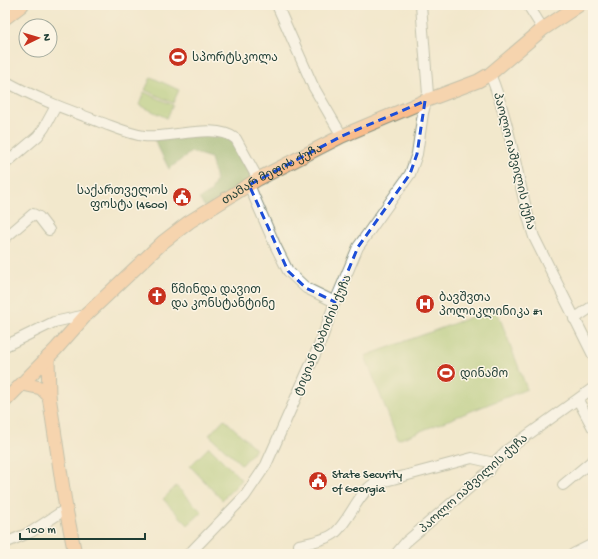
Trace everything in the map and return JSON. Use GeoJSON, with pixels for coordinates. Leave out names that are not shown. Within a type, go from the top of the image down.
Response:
{"type":"FeatureCollection","features":[{"type":"Feature","properties":{"kind":"main road"},"geometry":{"type":"LineString","coordinates":[[5,18],[22,5]]}},
{"type":"Feature","properties":{"kind":"main road","name":"თამარ მეფის ქუჩა"},"geometry":{"type":"LineString","coordinates":[[5,401],[23,384],[86,314],[163,242],[189,222],[254,182],[342,136],[490,74],[543,29],[579,5]]}},
{"type":"Feature","properties":{"kind":"main road"},"geometry":{"type":"LineString","coordinates":[[48,357],[49,396],[66,509],[75,554]]}},
{"type":"Feature","properties":{"kind":"main road"},"geometry":{"type":"LineString","coordinates":[[23,384],[41,388],[49,396]]}},
{"type":"Feature","properties":{"kind":"street"},"geometry":{"type":"LineString","coordinates":[[277,5],[313,86],[342,136]]}},
{"type":"Feature","properties":{"kind":"street","name":"ტიციან ტაბიძის ქუჩა"},"geometry":{"type":"LineString","coordinates":[[189,554],[245,496],[266,465],[321,341],[335,302],[358,248],[410,174],[417,154],[428,94],[421,5]]}},
{"type":"Feature","properties":{"kind":"street"},"geometry":{"type":"LineString","coordinates":[[528,5],[543,29]]}},
{"type":"Feature","properties":{"kind":"street","name":"პაოლო იაშვილის ქუჩა"},"geometry":{"type":"LineString","coordinates":[[490,74],[498,93],[508,126],[534,237],[593,356]]}},
{"type":"Feature","properties":{"kind":"street"},"geometry":{"type":"LineString","coordinates":[[5,80],[56,106],[140,135],[154,136],[201,132],[224,132],[230,134],[236,139],[254,182],[275,245],[288,271],[306,288],[335,302]]}},
{"type":"Feature","properties":{"kind":"street"},"geometry":{"type":"LineString","coordinates":[[5,164],[38,136],[56,106]]}},
{"type":"Feature","properties":{"kind":"street"},"geometry":{"type":"LineString","coordinates":[[5,238],[33,214],[39,217],[49,230]]}},
{"type":"Feature","properties":{"kind":"street"},"geometry":{"type":"LineString","coordinates":[[574,319],[593,306]]}},
{"type":"Feature","properties":{"kind":"street"},"geometry":{"type":"LineString","coordinates":[[5,346],[54,322],[86,314]]}},
{"type":"Feature","properties":{"kind":"street","name":"პაოლო იაშვილის ქუჩა"},"geometry":{"type":"LineString","coordinates":[[396,554],[406,542],[489,471],[494,463],[507,450],[524,436],[578,400],[593,388]]}},
{"type":"Feature","properties":{"kind":"street"},"geometry":{"type":"LineString","coordinates":[[578,400],[593,428]]}},
{"type":"Feature","properties":{"kind":"street"},"geometry":{"type":"LineString","coordinates":[[299,545],[335,534],[368,487],[374,484],[472,458],[494,463]]}},
{"type":"Feature","properties":{"kind":"street"},"geometry":{"type":"LineString","coordinates":[[563,485],[593,460]]}},
{"type":"Feature","properties":{"kind":"street"},"geometry":{"type":"LineString","coordinates":[[5,543],[31,532],[66,509]]}},
{"type":"Feature","properties":{"kind":"street"},"geometry":{"type":"LineString","coordinates":[[573,554],[593,544]]}},
{"type":"Feature","properties":{"kind":"highlighted area"},"geometry":{"type":"Polygon","coordinates":[[[425,101],[417,154],[410,174],[358,247],[335,302],[306,288],[288,271],[249,185],[342,136],[425,101]]]}},
{"type":"Feature","properties":{"kind":"green space"},"geometry":{"type":"Polygon","coordinates":[[[151,77],[179,90],[173,103],[145,90],[151,77]]]}},
{"type":"Feature","properties":{"kind":"green space"},"geometry":{"type":"Polygon","coordinates":[[[144,92],[173,105],[167,118],[139,105],[144,92]]]}},
{"type":"Feature","properties":{"kind":"green space"},"geometry":{"type":"Polygon","coordinates":[[[210,134],[223,136],[234,142],[252,179],[205,207],[199,199],[211,192],[216,180],[211,158],[191,152],[169,169],[154,139],[210,134]]]}},
{"type":"Feature","properties":{"kind":"green space","name":"დინამო"},"geometry":{"type":"Polygon","coordinates":[[[496,308],[527,389],[398,440],[365,356],[496,308]]]}},
{"type":"Feature","properties":{"kind":"green space"},"geometry":{"type":"Polygon","coordinates":[[[224,419],[256,449],[242,465],[209,435],[224,419]]]}},
{"type":"Feature","properties":{"kind":"green space"},"geometry":{"type":"Polygon","coordinates":[[[209,447],[242,480],[222,500],[190,466],[209,447]]]}},
{"type":"Feature","properties":{"kind":"green space"},"geometry":{"type":"Polygon","coordinates":[[[176,486],[202,512],[188,525],[163,499],[176,486]]]}},
{"type":"Feature","properties":{"kind":"place","name":"სპორტსკოლა"},"geometry":{"type":"Point","coordinates":[178,57]}},
{"type":"Feature","properties":{"kind":"place","name":"საქართველოს ფოსტა (4600)"},"geometry":{"type":"Point","coordinates":[182,197]}},
{"type":"Feature","properties":{"kind":"place","name":"წმინდა დავით და კონსტანტინე"},"geometry":{"type":"Point","coordinates":[157,296]}},
{"type":"Feature","properties":{"kind":"place","name":"ბავშვთა პოლიკლინიკა #1"},"geometry":{"type":"Point","coordinates":[425,304]}},
{"type":"Feature","properties":{"kind":"place","name":"დინამო"},"geometry":{"type":"Point","coordinates":[446,373]}},
{"type":"Feature","properties":{"kind":"place","name":"State Security of Georgia"},"geometry":{"type":"Point","coordinates":[318,481]}}]}
